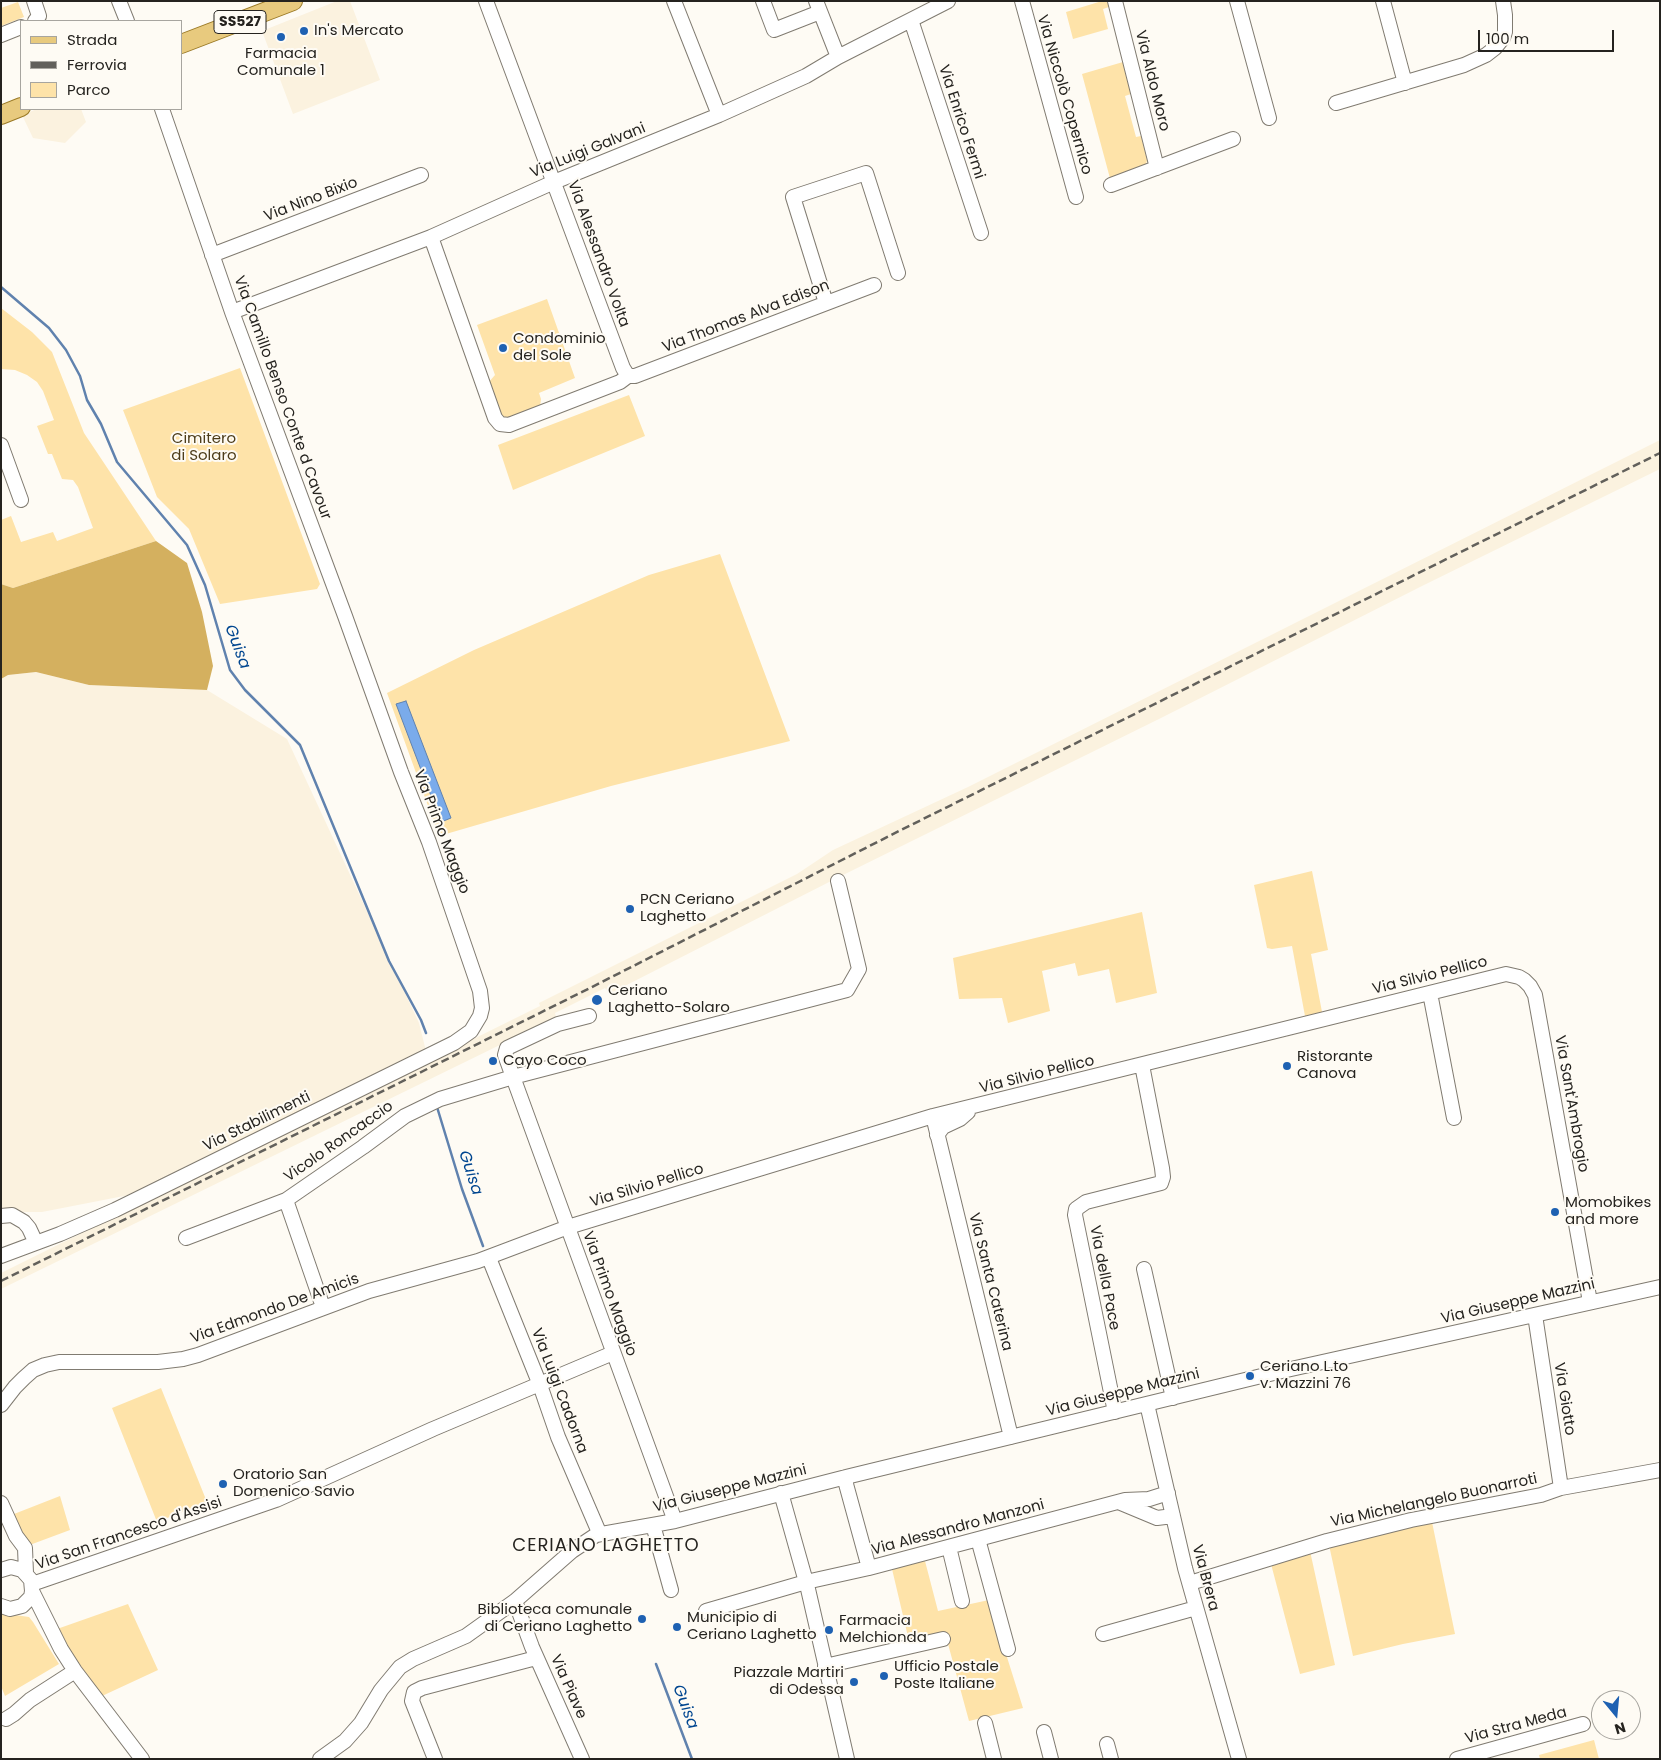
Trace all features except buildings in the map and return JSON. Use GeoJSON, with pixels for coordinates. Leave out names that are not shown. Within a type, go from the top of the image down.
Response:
{"type":"FeatureCollection","features":[{"type":"Feature","properties":{"kind":"main road","name":"SS527"},"geometry":{"type":"LineString","coordinates":[[182,44],[293,1]]}},
{"type":"Feature","properties":{"kind":"main road"},"geometry":{"type":"LineString","coordinates":[[1,114],[20,107]]}},
{"type":"Feature","properties":{"kind":"street"},"geometry":{"type":"LineString","coordinates":[[34,1],[40,16],[37,20]]}},
{"type":"Feature","properties":{"kind":"street"},"geometry":{"type":"LineString","coordinates":[[119,1],[127,20]]}},
{"type":"Feature","properties":{"kind":"street","name":"Via Alessandro Volta"},"geometry":{"type":"LineString","coordinates":[[486,1],[628,376]]}},
{"type":"Feature","properties":{"kind":"street"},"geometry":{"type":"LineString","coordinates":[[674,1],[719,115]]}},
{"type":"Feature","properties":{"kind":"street"},"geometry":{"type":"LineString","coordinates":[[763,1],[774,30],[818,7],[838,57]]}},
{"type":"Feature","properties":{"kind":"street","name":"Via Luigi Galvani"},"geometry":{"type":"LineString","coordinates":[[232,312],[431,237],[554,182],[719,115],[806,76],[838,57],[948,1]]}},
{"type":"Feature","properties":{"kind":"street","name":"Via Niccolò Copernico"},"geometry":{"type":"LineString","coordinates":[[1022,1],[1076,197]]}},
{"type":"Feature","properties":{"kind":"street","name":"Via Aldo Moro"},"geometry":{"type":"LineString","coordinates":[[1115,1],[1157,168]]}},
{"type":"Feature","properties":{"kind":"street"},"geometry":{"type":"LineString","coordinates":[[1237,1],[1269,118]]}},
{"type":"Feature","properties":{"kind":"street"},"geometry":{"type":"LineString","coordinates":[[1383,1],[1405,83]]}},
{"type":"Feature","properties":{"kind":"street"},"geometry":{"type":"LineString","coordinates":[[1336,103],[1464,65],[1491,52],[1503,38],[1505,32],[1506,15],[1503,1]]}},
{"type":"Feature","properties":{"kind":"street","name":"Via Enrico Fermi"},"geometry":{"type":"LineString","coordinates":[[911,20],[981,233]]}},
{"type":"Feature","properties":{"kind":"street"},"geometry":{"type":"LineString","coordinates":[[1,35],[20,27]]}},
{"type":"Feature","properties":{"kind":"street","name":"Via Camillo Benso Conte d Cavour"},"geometry":{"type":"LineString","coordinates":[[162,110],[232,312],[375,698]]}},
{"type":"Feature","properties":{"kind":"street"},"geometry":{"type":"LineString","coordinates":[[1111,185],[1233,139]]}},
{"type":"Feature","properties":{"kind":"street"},"geometry":{"type":"LineString","coordinates":[[826,303],[793,197],[866,173],[898,273]]}},
{"type":"Feature","properties":{"kind":"street","name":"Via Nino Bixio"},"geometry":{"type":"LineString","coordinates":[[212,255],[421,175]]}},
{"type":"Feature","properties":{"kind":"street","name":"Via Thomas Alva Edison"},"geometry":{"type":"LineString","coordinates":[[431,237],[495,418],[500,424],[509,425],[620,382],[628,376],[635,376],[874,285]]}},
{"type":"Feature","properties":{"kind":"street"},"geometry":{"type":"LineString","coordinates":[[1,445],[21,500]]}},
{"type":"Feature","properties":{"kind":"street","name":"Via Primo Maggio"},"geometry":{"type":"LineString","coordinates":[[375,698],[401,772],[429,842],[476,978]]}},
{"type":"Feature","properties":{"kind":"street","name":"Vicolo Roncaccio"},"geometry":{"type":"LineString","coordinates":[[186,1238],[286,1200],[405,1116],[440,1099],[513,1076],[847,990],[859,969],[838,881]]}},
{"type":"Feature","properties":{"kind":"street","name":"Via Silvio Pellico"},"geometry":{"type":"LineString","coordinates":[[568,1227],[933,1116],[1506,974],[1519,977]]}},
{"type":"Feature","properties":{"kind":"street","name":"Via Sant'Ambrogio"},"geometry":{"type":"LineString","coordinates":[[1519,977],[1530,986],[1537,1004],[1590,1302]]}},
{"type":"Feature","properties":{"kind":"street","name":"Via Stabilimenti"},"geometry":{"type":"LineString","coordinates":[[1,1256],[36,1244],[115,1210],[454,1043],[471,1030],[480,1016],[482,1000],[476,978]]}},
{"type":"Feature","properties":{"kind":"street"},"geometry":{"type":"LineString","coordinates":[[1430,993],[1454,1118]]}},
{"type":"Feature","properties":{"kind":"street","name":"Via Primo Maggio"},"geometry":{"type":"LineString","coordinates":[[589,1016],[558,1024],[508,1048],[505,1055],[675,1521]]}},
{"type":"Feature","properties":{"kind":"street","name":"Via della Pace"},"geometry":{"type":"LineString","coordinates":[[1114,1412],[1075,1215],[1076,1209],[1086,1202],[1156,1186],[1161,1183],[1163,1177],[1142,1065]]}},
{"type":"Feature","properties":{"kind":"street"},"geometry":{"type":"LineString","coordinates":[[938,1135],[943,1127],[966,1115],[971,1108]]}},
{"type":"Feature","properties":{"kind":"street","name":"Via Santa Caterina"},"geometry":{"type":"LineString","coordinates":[[933,1116],[1011,1437]]}},
{"type":"Feature","properties":{"kind":"street"},"geometry":{"type":"LineString","coordinates":[[286,1200],[323,1308]]}},
{"type":"Feature","properties":{"kind":"street"},"geometry":{"type":"LineString","coordinates":[[1,1216],[12,1215],[24,1222],[29,1228],[36,1244]]}},
{"type":"Feature","properties":{"kind":"street","name":"Via Edmondo De Amicis"},"geometry":{"type":"LineString","coordinates":[[1,1405],[19,1382],[33,1370],[44,1365],[60,1362],[158,1362],[198,1356],[323,1308],[392,1284],[489,1258],[568,1227]]}},
{"type":"Feature","properties":{"kind":"street","name":"Via Luigi Cadorna"},"geometry":{"type":"LineString","coordinates":[[489,1258],[540,1385],[558,1437],[598,1530],[596,1535]]}},
{"type":"Feature","properties":{"kind":"street"},"geometry":{"type":"LineString","coordinates":[[1144,1269],[1173,1398]]}},
{"type":"Feature","properties":{"kind":"street","name":"Via Giuseppe Mazzini"},"geometry":{"type":"LineString","coordinates":[[596,1535],[675,1521],[846,1477],[1147,1404],[1660,1287]]}},
{"type":"Feature","properties":{"kind":"street","name":"Via Giotto"},"geometry":{"type":"LineString","coordinates":[[1535,1315],[1561,1488]]}},
{"type":"Feature","properties":{"kind":"street","name":"Via San Francesco d'Assisi"},"geometry":{"type":"LineString","coordinates":[[30,1583],[276,1500],[434,1429],[613,1353]]}},
{"type":"Feature","properties":{"kind":"street","name":"Via Brera"},"geometry":{"type":"LineString","coordinates":[[1147,1404],[1196,1608],[1240,1759]]}},
{"type":"Feature","properties":{"kind":"street","name":"Via Michelangelo Buonarroti"},"geometry":{"type":"LineString","coordinates":[[1190,1583],[1327,1541],[1411,1520],[1541,1495],[1561,1488],[1660,1470]]}},
{"type":"Feature","properties":{"kind":"street"},"geometry":{"type":"LineString","coordinates":[[846,1477],[846,1484],[869,1568]]}},
{"type":"Feature","properties":{"kind":"street","name":"Via Alessandro Manzoni"},"geometry":{"type":"LineString","coordinates":[[706,1610],[806,1582],[869,1568],[1129,1499],[1149,1499],[1168,1493]]}},
{"type":"Feature","properties":{"kind":"street"},"geometry":{"type":"LineString","coordinates":[[781,1494],[806,1582],[847,1759]]}},
{"type":"Feature","properties":{"kind":"street"},"geometry":{"type":"LineString","coordinates":[[1118,1502],[1127,1504],[1157,1518],[1173,1516]]}},
{"type":"Feature","properties":{"kind":"street"},"geometry":{"type":"LineString","coordinates":[[1,1503],[16,1536],[25,1548],[30,1583],[27,1602],[22,1606],[10,1609],[1,1606]]}},
{"type":"Feature","properties":{"kind":"street"},"geometry":{"type":"LineString","coordinates":[[653,1525],[671,1590]]}},
{"type":"Feature","properties":{"kind":"street"},"geometry":{"type":"LineString","coordinates":[[320,1759],[345,1741],[361,1723],[381,1690],[400,1667],[413,1658],[458,1640],[516,1601],[572,1551],[596,1535]]}},
{"type":"Feature","properties":{"kind":"street"},"geometry":{"type":"LineString","coordinates":[[16,1536],[16,1551],[5,1566],[19,1569],[30,1583],[60,1649],[142,1759]]}},
{"type":"Feature","properties":{"kind":"street"},"geometry":{"type":"LineString","coordinates":[[978,1539],[1008,1649]]}},
{"type":"Feature","properties":{"kind":"street"},"geometry":{"type":"LineString","coordinates":[[949,1547],[962,1601]]}},
{"type":"Feature","properties":{"kind":"street","name":"Via Piave"},"geometry":{"type":"LineString","coordinates":[[516,1601],[536,1658],[582,1759]]}},
{"type":"Feature","properties":{"kind":"street"},"geometry":{"type":"LineString","coordinates":[[22,1606],[33,1611],[47,1622]]}},
{"type":"Feature","properties":{"kind":"street"},"geometry":{"type":"LineString","coordinates":[[1103,1634],[1196,1608]]}},
{"type":"Feature","properties":{"kind":"street"},"geometry":{"type":"LineString","coordinates":[[825,1666],[943,1639]]}},
{"type":"Feature","properties":{"kind":"street"},"geometry":{"type":"LineString","coordinates":[[435,1759],[412,1701],[414,1692],[422,1688],[536,1658]]}},
{"type":"Feature","properties":{"kind":"street"},"geometry":{"type":"LineString","coordinates":[[6,1719],[75,1671]]}},
{"type":"Feature","properties":{"kind":"street"},"geometry":{"type":"LineString","coordinates":[[985,1723],[994,1759]]}},
{"type":"Feature","properties":{"kind":"street","name":"Via Stra Meda"},"geometry":{"type":"LineString","coordinates":[[1457,1759],[1583,1724]]}},
{"type":"Feature","properties":{"kind":"street"},"geometry":{"type":"LineString","coordinates":[[1044,1732],[1051,1759]]}},
{"type":"Feature","properties":{"kind":"street"},"geometry":{"type":"LineString","coordinates":[[1107,1744],[1111,1759]]}},
{"type":"Feature","properties":{"kind":"shaded area"},"geometry":{"type":"Polygon","coordinates":[[[337,1],[350,1],[380,80],[293,114],[262,31],[337,1]]]}},
{"type":"Feature","properties":{"kind":"shaded area"},"geometry":{"type":"Polygon","coordinates":[[[34,110],[81,110],[86,122],[65,143],[33,138],[22,115],[34,110]]]}},
{"type":"Feature","properties":{"kind":"shaded area"},"geometry":{"type":"Polygon","coordinates":[[[1660,440],[1660,469],[839,877],[609,994],[605,988],[555,1013],[556,1017],[506,1042],[1,1289],[1,1273],[540,1006],[539,1003],[797,874],[833,850],[968,787],[1660,440]]]}},
{"type":"Feature","properties":{"kind":"shaded area"},"geometry":{"type":"Polygon","coordinates":[[[156,541],[187,563],[202,612],[213,666],[207,690],[89,685],[36,672],[8,675],[1,679],[1,584],[13,588],[156,541]]]}},
{"type":"Feature","properties":{"kind":"shaded area"},"geometry":{"type":"Polygon","coordinates":[[[36,672],[89,685],[207,690],[287,739],[419,1023],[426,1051],[129,1195],[42,1212],[1,1212],[1,679],[8,675],[36,672]]]}},
{"type":"Feature","properties":{"kind":"green space"},"geometry":{"type":"Polygon","coordinates":[[[1107,1],[1109,7],[1103,9],[1108,29],[1073,39],[1066,12],[1107,1]]]}},
{"type":"Feature","properties":{"kind":"green space"},"geometry":{"type":"Polygon","coordinates":[[[18,2],[24,17],[1,26],[1,8],[18,2]]]}},
{"type":"Feature","properties":{"kind":"green space"},"geometry":{"type":"Polygon","coordinates":[[[1123,62],[1131,94],[1125,96],[1136,137],[1141,136],[1147,160],[1145,169],[1111,182],[1082,74],[1123,62]]]}},
{"type":"Feature","properties":{"kind":"green space"},"geometry":{"type":"Polygon","coordinates":[[[547,299],[575,378],[539,393],[541,399],[540,407],[507,420],[501,417],[488,383],[495,375],[477,325],[547,299]]]}},
{"type":"Feature","properties":{"kind":"green space"},"geometry":{"type":"Polygon","coordinates":[[[1,308],[32,332],[52,352],[84,433],[156,541],[13,588],[1,584],[1,520],[11,516],[21,542],[53,532],[57,541],[93,528],[78,487],[73,480],[62,479],[52,454],[48,454],[37,426],[54,420],[43,391],[37,382],[27,375],[15,370],[1,369],[1,308]]]}},
{"type":"Feature","properties":{"kind":"green space","name":"Cimitero di Solaro"},"geometry":{"type":"Polygon","coordinates":[[[240,368],[320,584],[317,589],[220,604],[189,529],[157,497],[123,410],[240,368]]]}},
{"type":"Feature","properties":{"kind":"green space"},"geometry":{"type":"Polygon","coordinates":[[[629,395],[645,436],[513,490],[498,445],[629,395]]]}},
{"type":"Feature","properties":{"kind":"green space"},"geometry":{"type":"Polygon","coordinates":[[[720,554],[790,741],[611,786],[439,836],[387,693],[474,650],[649,575],[720,554]]]}},
{"type":"Feature","properties":{"kind":"green space"},"geometry":{"type":"Polygon","coordinates":[[[1312,871],[1328,950],[1311,954],[1322,1012],[1305,1016],[1292,946],[1267,948],[1254,885],[1312,871]]]}},
{"type":"Feature","properties":{"kind":"green space"},"geometry":{"type":"Polygon","coordinates":[[[1142,912],[1157,993],[1116,1003],[1109,969],[1078,976],[1075,963],[1042,971],[1050,1011],[1008,1023],[1002,998],[959,999],[953,958],[1142,912]]]}},
{"type":"Feature","properties":{"kind":"green space"},"geometry":{"type":"Polygon","coordinates":[[[161,1388],[207,1502],[157,1522],[112,1408],[161,1388]]]}},
{"type":"Feature","properties":{"kind":"green space"},"geometry":{"type":"Polygon","coordinates":[[[60,1496],[70,1530],[27,1546],[14,1514],[60,1496]]]}},
{"type":"Feature","properties":{"kind":"green space"},"geometry":{"type":"Polygon","coordinates":[[[1432,1522],[1455,1634],[1353,1656],[1329,1545],[1432,1522]]]}},
{"type":"Feature","properties":{"kind":"green space"},"geometry":{"type":"Polygon","coordinates":[[[1310,1551],[1335,1665],[1300,1674],[1271,1564],[1310,1551]]]}},
{"type":"Feature","properties":{"kind":"green space"},"geometry":{"type":"Polygon","coordinates":[[[925,1561],[938,1611],[989,1600],[1023,1708],[969,1721],[945,1633],[909,1641],[892,1569],[925,1561]]]}},
{"type":"Feature","properties":{"kind":"green space"},"geometry":{"type":"Polygon","coordinates":[[[128,1604],[158,1670],[102,1696],[84,1675],[57,1629],[128,1604]]]}},
{"type":"Feature","properties":{"kind":"green space"},"geometry":{"type":"Polygon","coordinates":[[[1,1613],[29,1617],[59,1664],[5,1696],[1,1686],[1,1613]]]}},
{"type":"Feature","properties":{"kind":"green space"},"geometry":{"type":"Polygon","coordinates":[[[1594,1740],[1599,1759],[1540,1759],[1539,1755],[1594,1740]]]}},
{"type":"Feature","properties":{"kind":"water"},"geometry":{"type":"Polygon","coordinates":[[[406,701],[451,818],[441,822],[396,704],[406,701]]]}},
{"type":"Feature","properties":{"kind":"waterway","name":"Guisa"},"geometry":{"type":"LineString","coordinates":[[1,287],[49,328],[66,350],[80,376],[87,400],[101,424],[117,462],[187,545],[205,585],[230,670],[245,690],[300,745],[389,961],[426,1033]]}},
{"type":"Feature","properties":{"kind":"waterway","name":"Guisa"},"geometry":{"type":"LineString","coordinates":[[437,1107],[462,1189],[483,1246]]}},
{"type":"Feature","properties":{"kind":"waterway","name":"Guisa"},"geometry":{"type":"LineString","coordinates":[[656,1664],[692,1759]]}},
{"type":"Feature","properties":{"kind":"railway"},"geometry":{"type":"LineString","coordinates":[[1,1281],[590,988],[899,831],[1660,453]]}},
{"type":"Feature","properties":{"kind":"place","name":"In's Mercato"},"geometry":{"type":"Point","coordinates":[304,31]}},
{"type":"Feature","properties":{"kind":"place","name":"Farmacia Comunale 1"},"geometry":{"type":"Point","coordinates":[281,37]}},
{"type":"Feature","properties":{"kind":"place","name":"Condominio del Sole"},"geometry":{"type":"Point","coordinates":[503,348]}},
{"type":"Feature","properties":{"kind":"place","name":"PCN Ceriano Laghetto"},"geometry":{"type":"Point","coordinates":[630,909]}},
{"type":"Feature","properties":{"kind":"place","name":"Ceriano Laghetto-Solaro"},"geometry":{"type":"Point","coordinates":[597,1000]}},
{"type":"Feature","properties":{"kind":"place","name":"Cayo Coco"},"geometry":{"type":"Point","coordinates":[493,1061]}},
{"type":"Feature","properties":{"kind":"place","name":"Ristorante Canova"},"geometry":{"type":"Point","coordinates":[1287,1066]}},
{"type":"Feature","properties":{"kind":"place","name":"Momobikes and more"},"geometry":{"type":"Point","coordinates":[1555,1212]}},
{"type":"Feature","properties":{"kind":"place","name":"Ceriano L.to v. Mazzini 76"},"geometry":{"type":"Point","coordinates":[1250,1376]}},
{"type":"Feature","properties":{"kind":"place","name":"Oratorio San Domenico Savio"},"geometry":{"type":"Point","coordinates":[223,1484]}},
{"type":"Feature","properties":{"kind":"place","name":"Biblioteca comunale di Ceriano Laghetto"},"geometry":{"type":"Point","coordinates":[642,1619]}},
{"type":"Feature","properties":{"kind":"place","name":"Municipio di Ceriano Laghetto"},"geometry":{"type":"Point","coordinates":[677,1627]}},
{"type":"Feature","properties":{"kind":"place","name":"Farmacia Melchionda"},"geometry":{"type":"Point","coordinates":[829,1630]}},
{"type":"Feature","properties":{"kind":"place","name":"Ufficio Postale Poste Italiane"},"geometry":{"type":"Point","coordinates":[884,1676]}},
{"type":"Feature","properties":{"kind":"place","name":"Piazzale Martiri di Odessa"},"geometry":{"type":"Point","coordinates":[854,1682]}},
{"type":"Feature","properties":{"kind":"district","name":"CERIANO LAGHETTO"},"geometry":{"type":"Point","coordinates":[606,1546]}}]}
